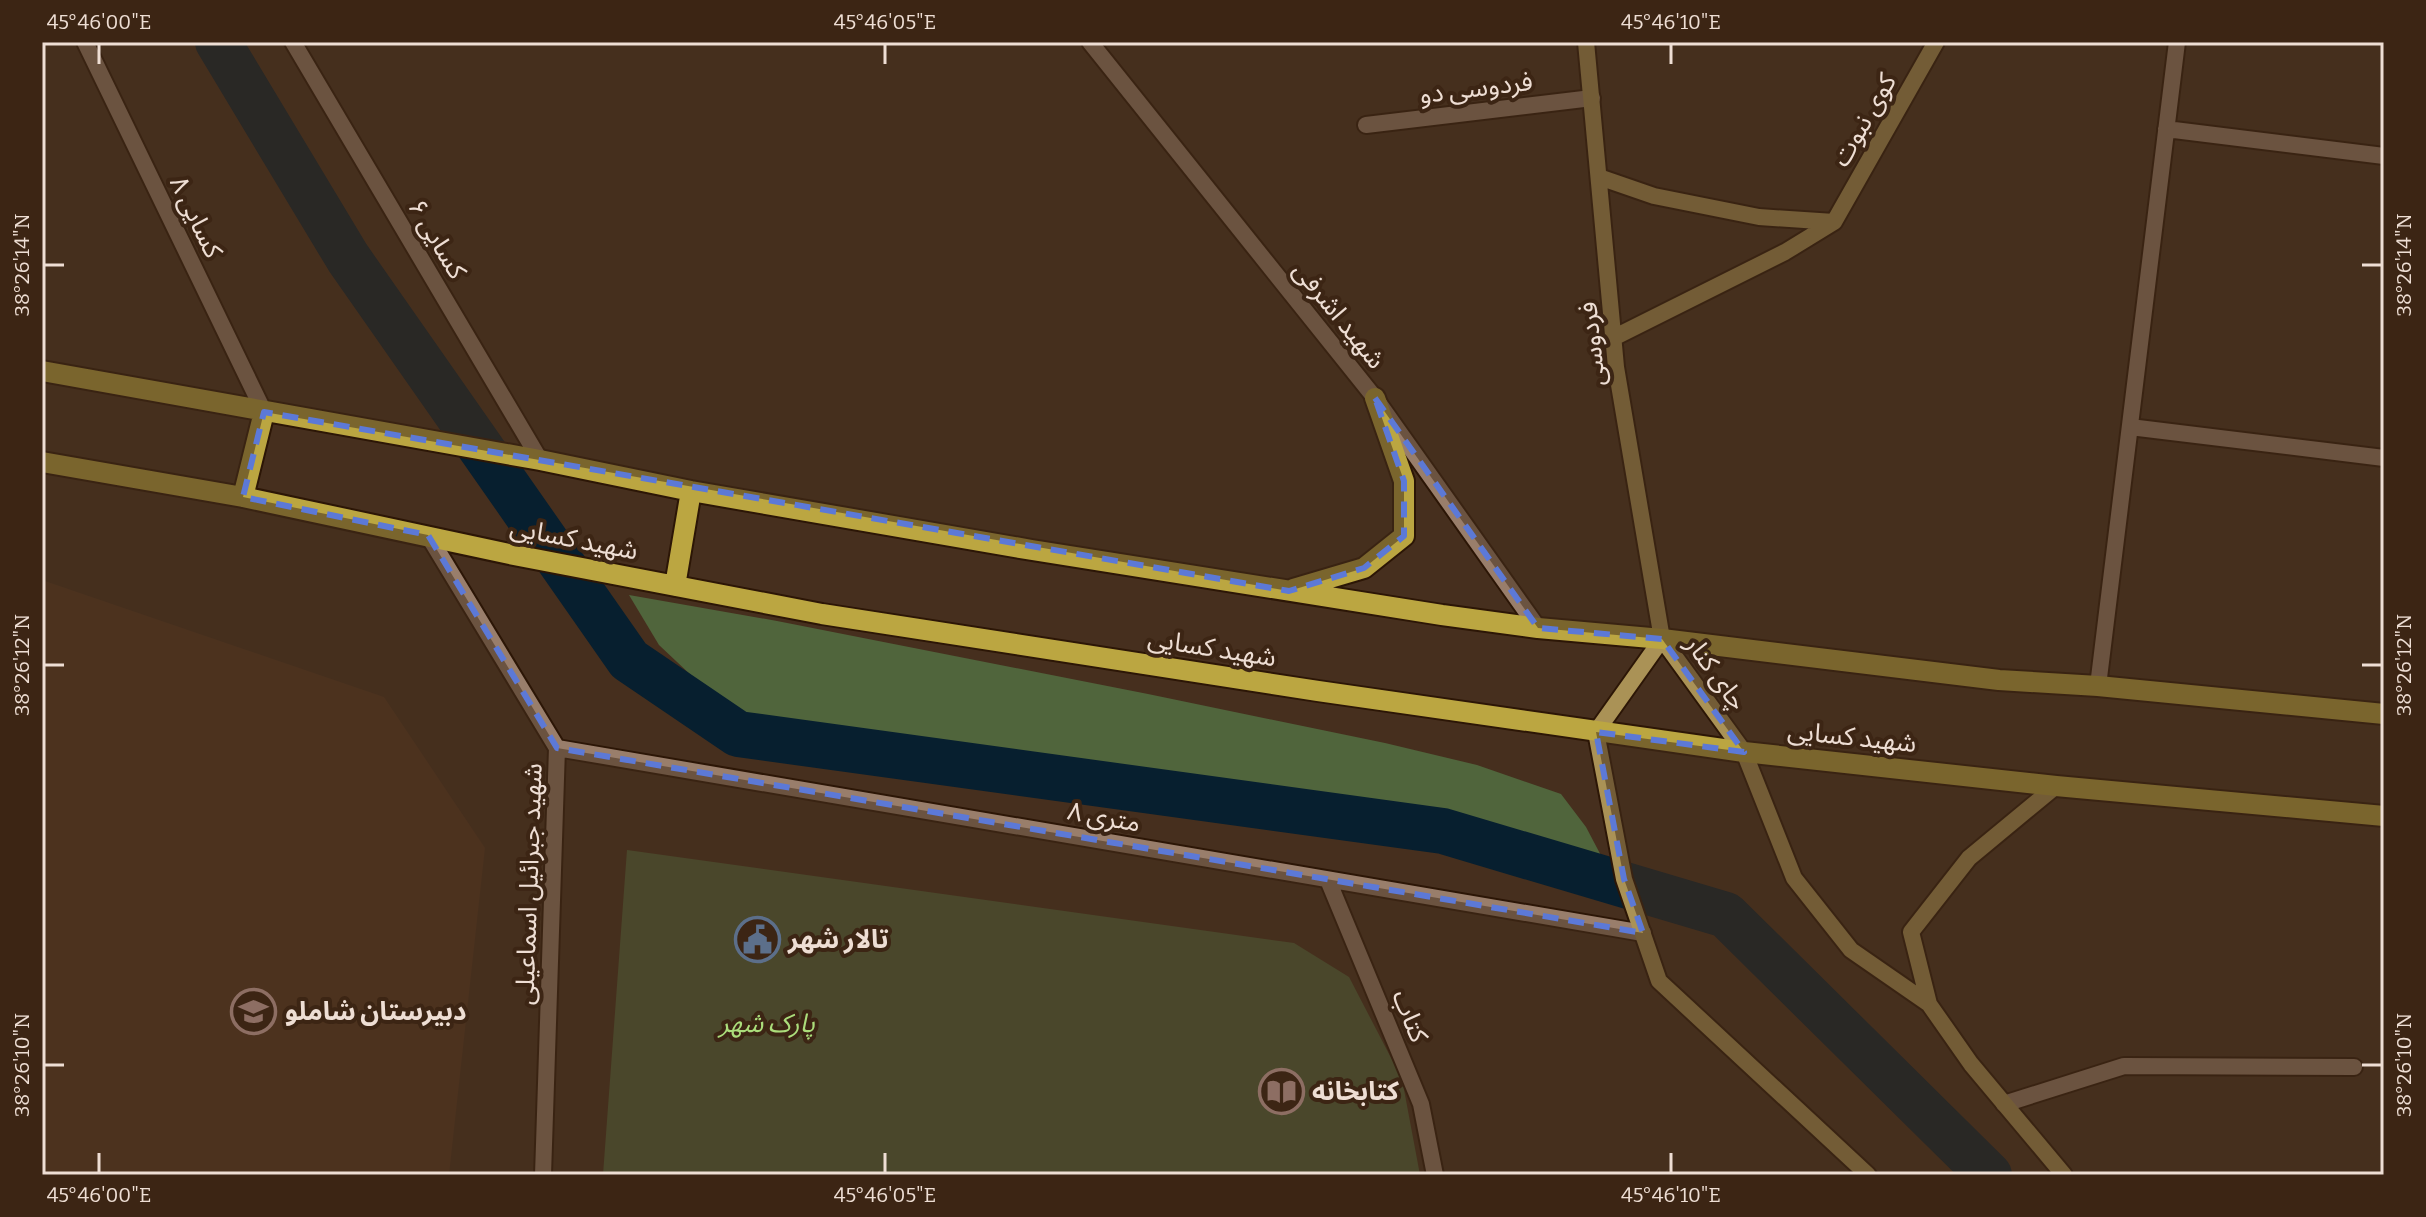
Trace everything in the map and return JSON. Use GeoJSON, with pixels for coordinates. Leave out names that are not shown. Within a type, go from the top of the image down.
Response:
{"type":"FeatureCollection","features":[{"type":"Feature","properties":{"kind":"main road"},"geometry":{"type":"LineString","coordinates":[[42,371],[540,460],[691,491],[1289,591],[1538,628],[1662,639],[1999,680],[2098,686],[2384,714]]}},
{"type":"Feature","properties":{"kind":"main road"},"geometry":{"type":"LineString","coordinates":[[1289,591],[1364,568],[1404,536],[1404,481],[1375,398]]}},
{"type":"Feature","properties":{"kind":"main road"},"geometry":{"type":"LineString","coordinates":[[243,497],[264,412]]}},
{"type":"Feature","properties":{"kind":"main road","name":"شهید کسایی"},"geometry":{"type":"LineString","coordinates":[[42,462],[243,497],[514,555],[822,614],[1596,732],[1744,752],[2056,786],[2384,816]]}},
{"type":"Feature","properties":{"kind":"main road"},"geometry":{"type":"LineString","coordinates":[[675,586],[691,491]]}},
{"type":"Feature","properties":{"kind":"street","name":"‌کسایی ۸"},"geometry":{"type":"LineString","coordinates":[[85,42],[264,412]]}},
{"type":"Feature","properties":{"kind":"street","name":"کسایی ۶"},"geometry":{"type":"LineString","coordinates":[[293,42],[540,460]]}},
{"type":"Feature","properties":{"kind":"street","name":"شهید اشرفی"},"geometry":{"type":"LineString","coordinates":[[1090,42],[1375,398],[1538,628]]}},
{"type":"Feature","properties":{"kind":"street","name":"فردوسی"},"geometry":{"type":"LineString","coordinates":[[1586,42],[1616,367],[1662,639]]}},
{"type":"Feature","properties":{"kind":"street","name":"کوی نبوت"},"geometry":{"type":"LineString","coordinates":[[1834,222],[1936,42]]}},
{"type":"Feature","properties":{"kind":"street"},"geometry":{"type":"LineString","coordinates":[[2098,686],[2177,42]]}},
{"type":"Feature","properties":{"kind":"street","name":"فردوسی دو"},"geometry":{"type":"LineString","coordinates":[[1366,125],[1592,98]]}},
{"type":"Feature","properties":{"kind":"street"},"geometry":{"type":"LineString","coordinates":[[2166,129],[2384,156]]}},
{"type":"Feature","properties":{"kind":"street"},"geometry":{"type":"LineString","coordinates":[[1599,177],[1654,196],[1759,217],[1834,222]]}},
{"type":"Feature","properties":{"kind":"street"},"geometry":{"type":"LineString","coordinates":[[1615,337],[1785,252],[1834,222]]}},
{"type":"Feature","properties":{"kind":"street"},"geometry":{"type":"LineString","coordinates":[[2130,427],[2384,458]]}},
{"type":"Feature","properties":{"kind":"street","name":"شهید جبرائیل اسماعیلی"},"geometry":{"type":"LineString","coordinates":[[428,535],[557,748],[543,1175]]}},
{"type":"Feature","properties":{"kind":"street","name":"چای کنار"},"geometry":{"type":"LineString","coordinates":[[1596,732],[1662,639],[1744,752],[1794,878],[1851,950],[1929,1004],[1971,1064],[2064,1175]]}},
{"type":"Feature","properties":{"kind":"street"},"geometry":{"type":"LineString","coordinates":[[1596,732],[1624,879],[1659,981],[1868,1175]]}},
{"type":"Feature","properties":{"kind":"street","name":"۸ متری"},"geometry":{"type":"LineString","coordinates":[[557,748],[1643,933]]}},
{"type":"Feature","properties":{"kind":"street"},"geometry":{"type":"LineString","coordinates":[[1929,1004],[1911,932],[1969,858],[2056,786]]}},
{"type":"Feature","properties":{"kind":"street","name":"کتاب"},"geometry":{"type":"LineString","coordinates":[[1328,880],[1421,1104],[1435,1175]]}},
{"type":"Feature","properties":{"kind":"street"},"geometry":{"type":"LineString","coordinates":[[2004,1104],[2124,1066],[2354,1067]]}},
{"type":"Feature","properties":{"kind":"highlighted area"},"geometry":{"type":"Polygon","coordinates":[[[1375,398],[1538,628],[1662,639],[1744,752],[1596,732],[1624,879],[1643,933],[557,748],[428,535],[243,497],[264,412],[1289,591],[1364,568],[1404,536],[1404,481],[1375,398]]]}},
{"type":"Feature","properties":{"kind":"shaded area","name":"دبیرستان شاملو"},"geometry":{"type":"Polygon","coordinates":[[[42,580],[384,697],[485,848],[449,1175],[42,1175],[42,580]]]}},
{"type":"Feature","properties":{"kind":"green space"},"geometry":{"type":"Polygon","coordinates":[[[629,595],[1148,694],[1477,765],[1561,794],[1586,827],[1606,865],[1469,817],[1091,770],[756,718],[711,694],[659,645],[629,595]]]}},
{"type":"Feature","properties":{"kind":"green space","name":"پارک شهر"},"geometry":{"type":"Polygon","coordinates":[[[627,850],[1294,943],[1349,977],[1402,1079],[1420,1175],[603,1175],[627,850]]]}},
{"type":"Feature","properties":{"kind":"waterway"},"geometry":{"type":"LineString","coordinates":[[218,42],[348,258],[629,660],[738,734],[1443,831],[1726,915],[1989,1175]]}},
{"type":"Feature","properties":{"kind":"place","name":"تالار شهر"},"geometry":{"type":"Point","coordinates":[757,939]}},
{"type":"Feature","properties":{"kind":"place","name":"دبیرستان شاملو"},"geometry":{"type":"Point","coordinates":[254,1011]}},
{"type":"Feature","properties":{"kind":"place","name":"کتابخانه"},"geometry":{"type":"Point","coordinates":[1281,1091]}}]}
